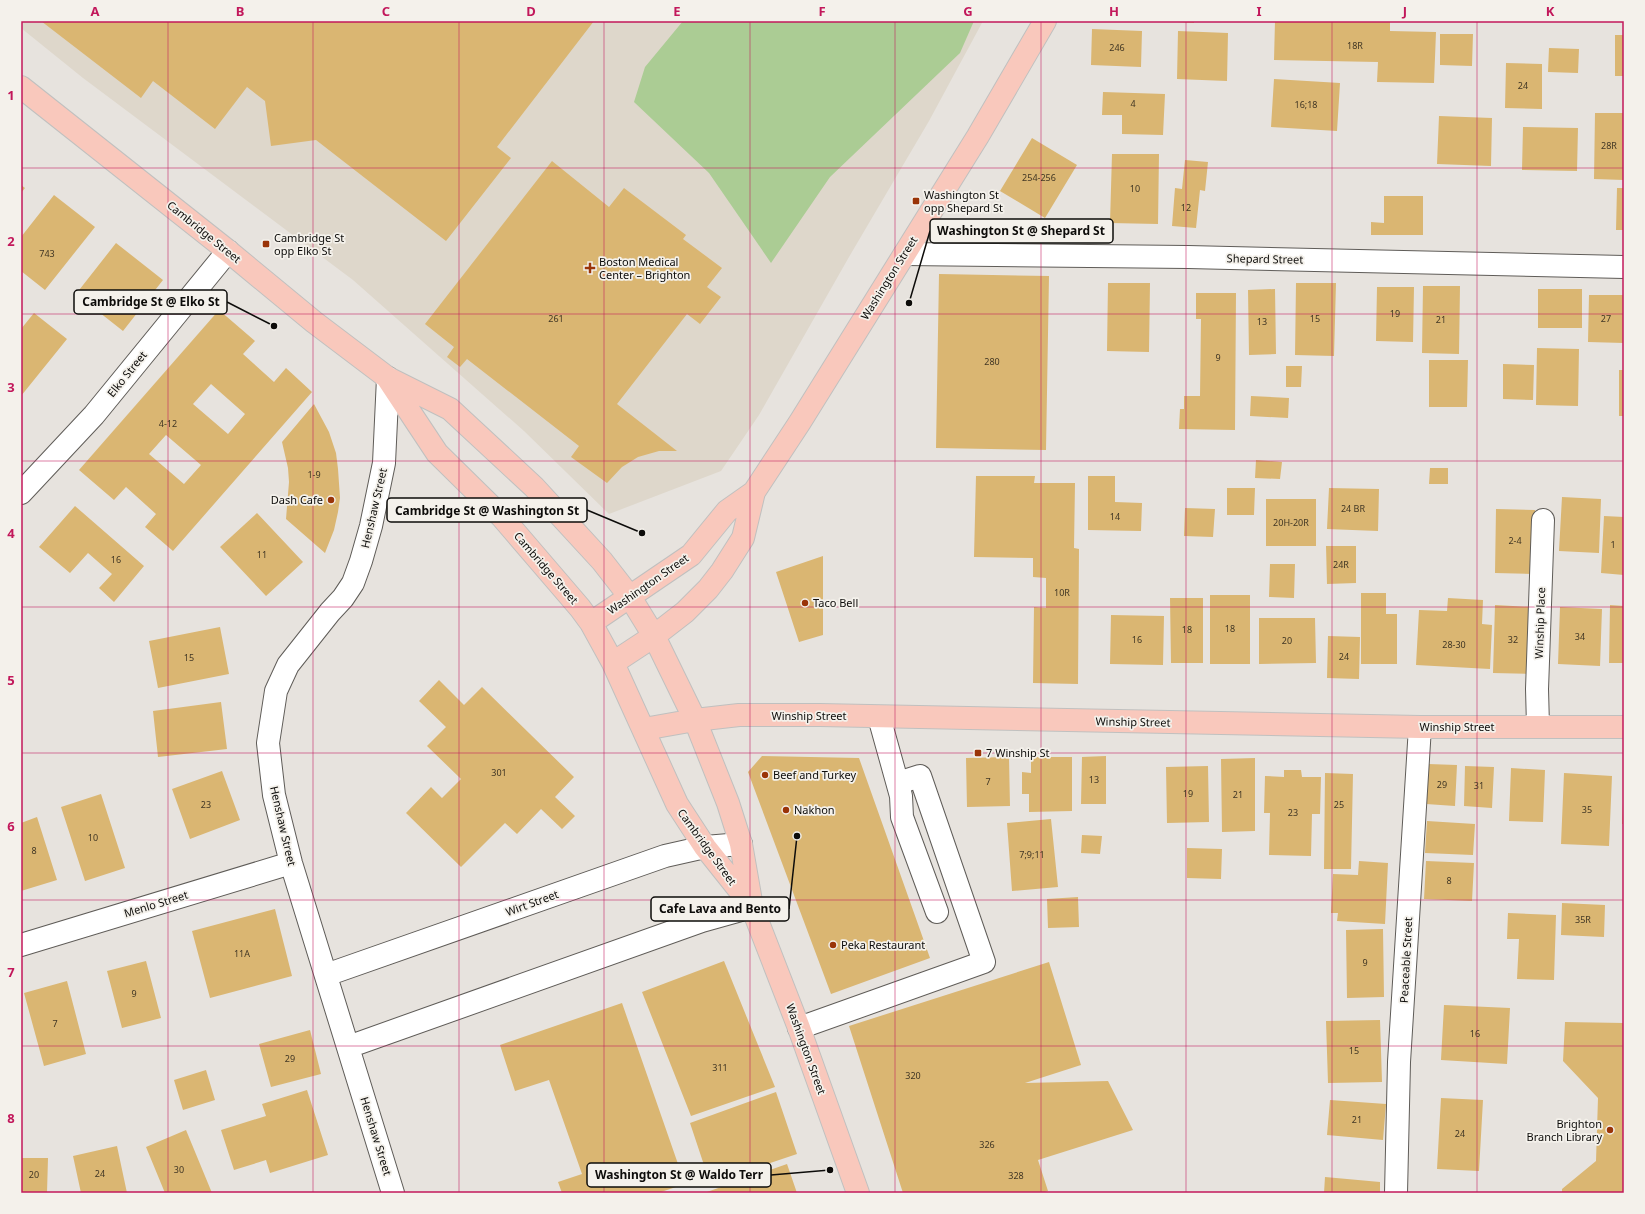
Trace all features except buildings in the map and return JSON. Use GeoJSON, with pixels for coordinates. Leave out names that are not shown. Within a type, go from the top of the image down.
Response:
{"type":"FeatureCollection","features":[{"type":"Feature","properties":{"kind":"main road","name":"Washington Street"},"geometry":{"type":"LineString","coordinates":[[613,663],[654,636],[693,605],[708,590],[722,571],[742,538],[754,492],[800,422],[978,136],[1045,21]]}},
{"type":"Feature","properties":{"kind":"main road","name":"Cambridge Street"},"geometry":{"type":"LineString","coordinates":[[21,87],[228,251],[314,322],[388,378],[450,409],[534,487],[602,561],[630,597],[654,636],[695,720],[728,803],[741,844],[752,907]]}},
{"type":"Feature","properties":{"kind":"main road","name":"Cambridge Street"},"geometry":{"type":"LineString","coordinates":[[388,378],[437,453],[502,518],[564,587],[591,624],[613,663],[677,804],[705,847],[752,907]]}},
{"type":"Feature","properties":{"kind":"main road","name":"Washington Street"},"geometry":{"type":"LineString","coordinates":[[591,624],[691,555],[727,511],[754,492]]}},
{"type":"Feature","properties":{"kind":"main road","name":"Winship Street"},"geometry":{"type":"LineString","coordinates":[[644,729],[695,720],[739,715],[1420,727],[1624,727]]}},
{"type":"Feature","properties":{"kind":"main road","name":"Washington Street"},"geometry":{"type":"LineString","coordinates":[[752,907],[799,1028],[858,1193]]}},
{"type":"Feature","properties":{"kind":"street","name":"Elko Street"},"geometry":{"type":"LineString","coordinates":[[21,493],[94,415],[228,251]]}},
{"type":"Feature","properties":{"kind":"street","name":"Shepard Street"},"geometry":{"type":"LineString","coordinates":[[905,254],[1188,257],[1624,267]]}},
{"type":"Feature","properties":{"kind":"street","name":"Henshaw Street"},"geometry":{"type":"LineString","coordinates":[[388,378],[384,463],[371,526],[361,561],[353,583],[343,598],[288,665],[276,691],[268,743],[274,796],[291,863],[348,1047],[388,1192]]}},
{"type":"Feature","properties":{"kind":"street","name":"Winship Place"},"geometry":{"type":"LineString","coordinates":[[1538,726],[1537,689],[1543,520]]}},
{"type":"Feature","properties":{"kind":"street"},"geometry":{"type":"LineString","coordinates":[[879,717],[899,790],[902,817],[944,910]]}},
{"type":"Feature","properties":{"kind":"street","name":"Peaceable Street"},"geometry":{"type":"LineString","coordinates":[[1396,1193],[1400,1062],[1420,727]]}},
{"type":"Feature","properties":{"kind":"street"},"geometry":{"type":"LineString","coordinates":[[799,1028],[984,962],[920,776],[899,790]]}},
{"type":"Feature","properties":{"kind":"street","name":"Wirt Street"},"geometry":{"type":"LineString","coordinates":[[326,975],[666,856],[705,847],[741,844]]}},
{"type":"Feature","properties":{"kind":"street","name":"Menlo Street"},"geometry":{"type":"LineString","coordinates":[[21,945],[291,863]]}},
{"type":"Feature","properties":{"kind":"street"},"geometry":{"type":"LineString","coordinates":[[348,1047],[702,920],[752,907]]}},
{"type":"Feature","properties":{"kind":"shaded area","name":"Boston Medical Center – Brighton"},"geometry":{"type":"Polygon","coordinates":[[[21,21],[983,21],[929,121],[759,415],[721,471],[609,514],[524,431],[353,280],[83,78],[21,28],[21,21]]]}},
{"type":"Feature","properties":{"kind":"green space"},"geometry":{"type":"Polygon","coordinates":[[[683,21],[974,21],[960,53],[830,177],[771,263],[709,173],[634,102],[645,67],[683,21]]]}},
{"type":"Feature","properties":{"kind":"place","name":"Washington St opp Shepard St"},"geometry":{"type":"Point","coordinates":[916,201]}},
{"type":"Feature","properties":{"kind":"place","name":"Cambridge St opp Elko St"},"geometry":{"type":"Point","coordinates":[266,244]}},
{"type":"Feature","properties":{"kind":"place","name":"Boston Medical Center – Brighton"},"geometry":{"type":"Point","coordinates":[590,268]}},
{"type":"Feature","properties":{"kind":"place","name":"Washington St @ Shepard St"},"geometry":{"type":"Point","coordinates":[909,303]}},
{"type":"Feature","properties":{"kind":"place","name":"Cambridge St @ Elko St"},"geometry":{"type":"Point","coordinates":[274,326]}},
{"type":"Feature","properties":{"kind":"place","name":"Dash Cafe"},"geometry":{"type":"Point","coordinates":[331,500]}},
{"type":"Feature","properties":{"kind":"place","name":"Cambridge St @ Washington St"},"geometry":{"type":"Point","coordinates":[642,533]}},
{"type":"Feature","properties":{"kind":"place","name":"Taco Bell"},"geometry":{"type":"Point","coordinates":[805,603]}},
{"type":"Feature","properties":{"kind":"place","name":"7 Winship St"},"geometry":{"type":"Point","coordinates":[978,753]}},
{"type":"Feature","properties":{"kind":"place","name":"Beef and Turkey"},"geometry":{"type":"Point","coordinates":[765,775]}},
{"type":"Feature","properties":{"kind":"place","name":"Nakhon"},"geometry":{"type":"Point","coordinates":[786,810]}},
{"type":"Feature","properties":{"kind":"place","name":"Cafe Lava and Bento"},"geometry":{"type":"Point","coordinates":[797,836]}},
{"type":"Feature","properties":{"kind":"place","name":"Peka Restaurant"},"geometry":{"type":"Point","coordinates":[833,945]}},
{"type":"Feature","properties":{"kind":"place","name":"Brighton Branch Library"},"geometry":{"type":"Point","coordinates":[1610,1130]}},
{"type":"Feature","properties":{"kind":"place","name":"Washington St @ Waldo Terr"},"geometry":{"type":"Point","coordinates":[830,1170]}}]}
